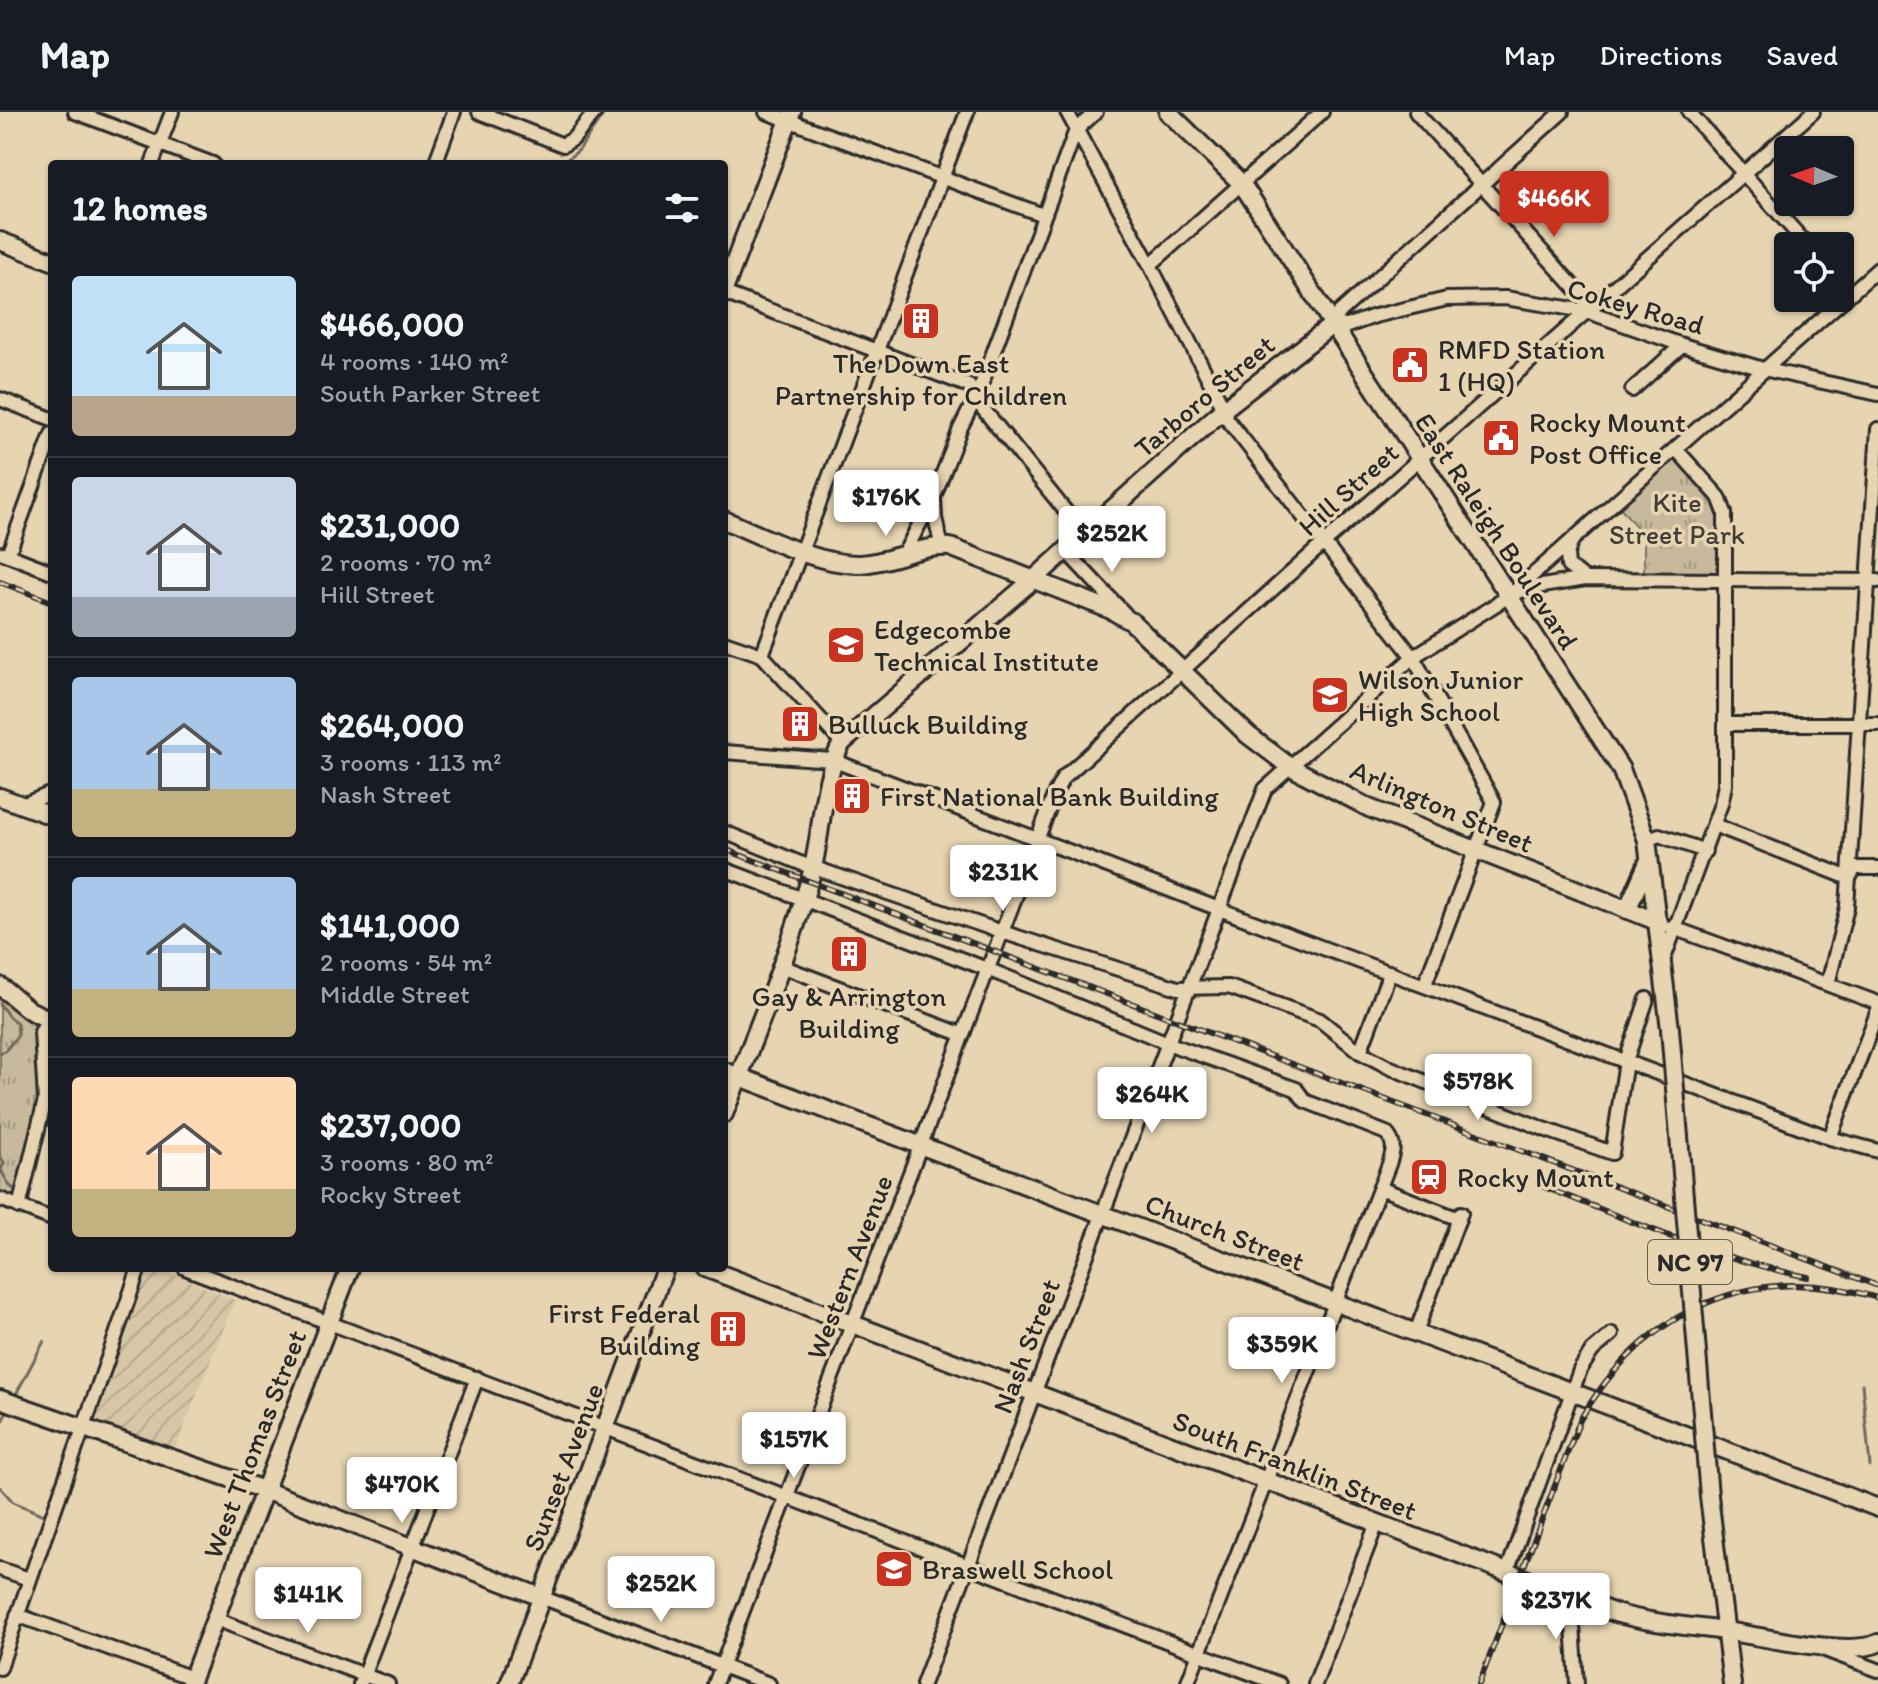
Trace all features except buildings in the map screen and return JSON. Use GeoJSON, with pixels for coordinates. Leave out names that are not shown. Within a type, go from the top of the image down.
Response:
{"type":"FeatureCollection","features":[{"type":"Feature","properties":{"kind":"main road","name":"East Raleigh Boulevard"},"geometry":{"type":"LineString","coordinates":[[1168,112],[1242,184],[1621,769],[1647,840],[1659,922],[1709,1496],[1726,1631]]}},
{"type":"Feature","properties":{"kind":"main road"},"geometry":{"type":"LineString","coordinates":[[728,281],[790,116]]}},
{"type":"Feature","properties":{"kind":"main road"},"geometry":{"type":"LineString","coordinates":[[0,241],[48,259]]}},
{"type":"Feature","properties":{"kind":"main road","name":"Tarboro Street"},"geometry":{"type":"LineString","coordinates":[[806,894],[832,760],[842,743],[1034,579],[1224,409],[1332,325]]}},
{"type":"Feature","properties":{"kind":"main road"},"geometry":{"type":"LineString","coordinates":[[728,522],[837,562],[860,564],[942,547]]}},
{"type":"Feature","properties":{"kind":"main road","name":"Arlington Street"},"geometry":{"type":"LineString","coordinates":[[942,547],[950,547],[1034,579],[1111,610],[1132,622],[1248,735],[1289,766],[1369,808],[1659,922]]}},
{"type":"Feature","properties":{"kind":"main road"},"geometry":{"type":"LineString","coordinates":[[0,797],[48,815]]}},
{"type":"Feature","properties":{"kind":"main road"},"geometry":{"type":"LineString","coordinates":[[0,814],[22,805]]}},
{"type":"Feature","properties":{"kind":"main road"},"geometry":{"type":"LineString","coordinates":[[1627,910],[1650,859]]}},
{"type":"Feature","properties":{"kind":"main road"},"geometry":{"type":"LineString","coordinates":[[731,1074],[781,966],[806,894]]}},
{"type":"Feature","properties":{"kind":"main road"},"geometry":{"type":"LineString","coordinates":[[0,986],[29,1010],[48,1017]]}},
{"type":"Feature","properties":{"kind":"main road","name":"Church Street"},"geometry":{"type":"LineString","coordinates":[[731,1074],[1878,1508]]}},
{"type":"Feature","properties":{"kind":"main road","name":"West Thomas Street"},"geometry":{"type":"LineString","coordinates":[[191,1681],[348,1272]]}},
{"type":"Feature","properties":{"kind":"main road","name":"Sunset Avenue"},"geometry":{"type":"LineString","coordinates":[[509,1684],[664,1272]]}},
{"type":"Feature","properties":{"kind":"main road","name":"South Franklin Street"},"geometry":{"type":"LineString","coordinates":[[715,1272],[1645,1622],[1810,1644]]}},
{"type":"Feature","properties":{"kind":"main road"},"geometry":{"type":"LineString","coordinates":[[0,1399],[264,1490],[541,1597]]}},
{"type":"Feature","properties":{"kind":"main road","name":"NC 97"},"geometry":{"type":"LineString","coordinates":[[1726,1631],[1732,1684]]}},
{"type":"Feature","properties":{"kind":"main road"},"geometry":{"type":"LineString","coordinates":[[1810,1644],[1866,1648],[1878,1643]]}},
{"type":"Feature","properties":{"kind":"street"},"geometry":{"type":"LineString","coordinates":[[75,112],[202,160]]}},
{"type":"Feature","properties":{"kind":"street"},"geometry":{"type":"LineString","coordinates":[[154,160],[172,112]]}},
{"type":"Feature","properties":{"kind":"street"},"geometry":{"type":"LineString","coordinates":[[436,160],[454,112]]}},
{"type":"Feature","properties":{"kind":"street"},"geometry":{"type":"LineString","coordinates":[[479,112],[557,144],[568,144],[595,112]]}},
{"type":"Feature","properties":{"kind":"street"},"geometry":{"type":"LineString","coordinates":[[766,112],[790,116],[1043,215]]}},
{"type":"Feature","properties":{"kind":"street"},"geometry":{"type":"LineString","coordinates":[[762,655],[967,112]]}},
{"type":"Feature","properties":{"kind":"street"},"geometry":{"type":"LineString","coordinates":[[1067,112],[1150,265],[1227,419],[1413,657],[1494,802],[1425,984]]}},
{"type":"Feature","properties":{"kind":"street"},"geometry":{"type":"LineString","coordinates":[[904,554],[935,494],[975,399],[1076,130],[1096,112]]}},
{"type":"Feature","properties":{"kind":"street"},"geometry":{"type":"LineString","coordinates":[[1150,265],[1322,112]]}},
{"type":"Feature","properties":{"kind":"street"},"geometry":{"type":"LineString","coordinates":[[1416,112],[1585,299],[1586,311]]}},
{"type":"Feature","properties":{"kind":"street","name":"Tarboro Street"},"geometry":{"type":"LineString","coordinates":[[1332,325],[1340,312],[1562,112]]}},
{"type":"Feature","properties":{"kind":"street"},"geometry":{"type":"LineString","coordinates":[[1689,112],[1796,232]]}},
{"type":"Feature","properties":{"kind":"street","name":"Hill Street"},"geometry":{"type":"LineString","coordinates":[[990,963],[1063,778],[1419,458],[1813,112]]}},
{"type":"Feature","properties":{"kind":"street"},"geometry":{"type":"LineString","coordinates":[[1854,290],[1878,269]]}},
{"type":"Feature","properties":{"kind":"street"},"geometry":{"type":"LineString","coordinates":[[728,293],[969,386],[975,399],[1084,534]]}},
{"type":"Feature","properties":{"kind":"street","name":"Cokey Road"},"geometry":{"type":"LineString","coordinates":[[1332,325],[1347,326],[1447,299],[1488,296],[1586,311],[1682,345],[1763,369],[1878,394]]}},
{"type":"Feature","properties":{"kind":"street"},"geometry":{"type":"LineString","coordinates":[[1509,596],[1828,312]]}},
{"type":"Feature","properties":{"kind":"street"},"geometry":{"type":"LineString","coordinates":[[1632,390],[1682,345]]}},
{"type":"Feature","properties":{"kind":"street"},"geometry":{"type":"LineString","coordinates":[[0,399],[48,417]]}},
{"type":"Feature","properties":{"kind":"street"},"geometry":{"type":"LineString","coordinates":[[1828,984],[1843,926],[1849,878],[1858,724],[1872,581],[1878,429]]}},
{"type":"Feature","properties":{"kind":"street"},"geometry":{"type":"LineString","coordinates":[[48,444],[4,553],[48,570]]}},
{"type":"Feature","properties":{"kind":"street"},"geometry":{"type":"LineString","coordinates":[[1663,961],[1705,851],[1725,785],[1723,504],[1676,449]]}},
{"type":"Feature","properties":{"kind":"street"},"geometry":{"type":"LineString","coordinates":[[935,494],[935,518],[942,547]]}},
{"type":"Feature","properties":{"kind":"street"},"geometry":{"type":"LineString","coordinates":[[1572,539],[1567,554],[1568,566],[1585,579]]}},
{"type":"Feature","properties":{"kind":"street"},"geometry":{"type":"LineString","coordinates":[[1066,551],[1132,622]]}},
{"type":"Feature","properties":{"kind":"street"},"geometry":{"type":"LineString","coordinates":[[1509,596],[1530,588],[1585,579],[1872,581]]}},
{"type":"Feature","properties":{"kind":"street","name":"Nash Street"},"geometry":{"type":"LineString","coordinates":[[923,1684],[1265,789],[1413,657],[1509,596]]}},
{"type":"Feature","properties":{"kind":"street"},"geometry":{"type":"LineString","coordinates":[[728,643],[762,655],[842,743]]}},
{"type":"Feature","properties":{"kind":"street"},"geometry":{"type":"LineString","coordinates":[[1726,724],[1878,724]]}},
{"type":"Feature","properties":{"kind":"street"},"geometry":{"type":"LineString","coordinates":[[728,752],[832,760],[1830,1138],[1878,1151]]}},
{"type":"Feature","properties":{"kind":"street"},"geometry":{"type":"LineString","coordinates":[[22,805],[48,795]]}},
{"type":"Feature","properties":{"kind":"street"},"geometry":{"type":"LineString","coordinates":[[1714,825],[1849,878]]}},
{"type":"Feature","properties":{"kind":"street"},"geometry":{"type":"LineString","coordinates":[[728,834],[813,867],[1002,932],[1178,988],[1229,987],[1320,1020],[1360,1052],[1391,1068],[1612,1153],[1626,1061],[1647,999]]}},
{"type":"Feature","properties":{"kind":"street"},"geometry":{"type":"LineString","coordinates":[[1647,840],[1659,835],[1705,851]]}},
{"type":"Feature","properties":{"kind":"street"},"geometry":{"type":"LineString","coordinates":[[1849,878],[1855,868],[1878,868]]}},
{"type":"Feature","properties":{"kind":"street"},"geometry":{"type":"LineString","coordinates":[[728,870],[806,894],[990,963],[1169,1043],[1296,1089],[1305,1101],[1386,1133],[1394,1148],[1380,1188],[1187,1684]]}},
{"type":"Feature","properties":{"kind":"street","name":"Arlington Street"},"geometry":{"type":"LineString","coordinates":[[1659,922],[1878,1003]]}},
{"type":"Feature","properties":{"kind":"street","name":"Western Avenue"},"geometry":{"type":"LineString","coordinates":[[715,1684],[990,963]]}},
{"type":"Feature","properties":{"kind":"street"},"geometry":{"type":"LineString","coordinates":[[781,966],[961,1034]]}},
{"type":"Feature","properties":{"kind":"street"},"geometry":{"type":"LineString","coordinates":[[1360,1052],[1390,972]]}},
{"type":"Feature","properties":{"kind":"street"},"geometry":{"type":"LineString","coordinates":[[1830,1138],[1878,1010]]}},
{"type":"Feature","properties":{"kind":"street"},"geometry":{"type":"LineString","coordinates":[[19,1207],[45,1100],[41,1032],[48,1021]]}},
{"type":"Feature","properties":{"kind":"street"},"geometry":{"type":"LineString","coordinates":[[1380,1188],[1460,1216],[1416,1332]]}},
{"type":"Feature","properties":{"kind":"street"},"geometry":{"type":"LineString","coordinates":[[0,1199],[48,1218]]}},
{"type":"Feature","properties":{"kind":"street"},"geometry":{"type":"LineString","coordinates":[[0,1668],[138,1272]]}},
{"type":"Feature","properties":{"kind":"street"},"geometry":{"type":"LineString","coordinates":[[195,1272],[1279,1684]]}},
{"type":"Feature","properties":{"kind":"street"},"geometry":{"type":"LineString","coordinates":[[1507,1572],[1584,1362],[1612,1334]]}},
{"type":"Feature","properties":{"kind":"street"},"geometry":{"type":"LineString","coordinates":[[362,1679],[477,1378]]}},
{"type":"Feature","properties":{"kind":"street"},"geometry":{"type":"LineString","coordinates":[[1315,1684],[1377,1523]]}},
{"type":"Feature","properties":{"kind":"street"},"geometry":{"type":"LineString","coordinates":[[0,1569],[29,1579]]}},
{"type":"Feature","properties":{"kind":"street"},"geometry":{"type":"LineString","coordinates":[[1571,1596],[1577,1684]]}},
{"type":"Feature","properties":{"kind":"street"},"geometry":{"type":"LineString","coordinates":[[541,1597],[769,1684]]}},
{"type":"Feature","properties":{"kind":"street"},"geometry":{"type":"LineString","coordinates":[[17,1615],[191,1681]]}},
{"type":"Feature","properties":{"kind":"street"},"geometry":{"type":"LineString","coordinates":[[215,1619],[362,1679],[388,1684]]}},
{"type":"Feature","properties":{"kind":"street","name":"South Franklin Street"},"geometry":{"type":"LineString","coordinates":[[1810,1644],[1878,1670]]}},
{"type":"Feature","properties":{"kind":"shaded area"},"geometry":{"type":"Polygon","coordinates":[[[145,1272],[168,1272],[235,1300],[175,1449],[93,1419],[145,1272]]]}},
{"type":"Feature","properties":{"kind":"green space","name":"Kite Street Park"},"geometry":{"type":"Polygon","coordinates":[[[1674,460],[1718,509],[1718,572],[1644,573],[1644,536],[1620,507],[1674,460]]]}},
{"type":"Feature","properties":{"kind":"green space"},"geometry":{"type":"Polygon","coordinates":[[[0,995],[34,1025],[39,1096],[18,1194],[13,1197],[0,1194],[0,995]]]}},
{"type":"Feature","properties":{"kind":"waterway"},"geometry":{"type":"LineString","coordinates":[[566,160],[579,150],[605,112]]}},
{"type":"Feature","properties":{"kind":"waterway"},"geometry":{"type":"LineString","coordinates":[[0,1004],[17,1023],[18,1035],[0,1053]]}},
{"type":"Feature","properties":{"kind":"waterway"},"geometry":{"type":"LineString","coordinates":[[0,1156],[4,1163],[1,1170],[15,1190]]}},
{"type":"Feature","properties":{"kind":"waterway"},"geometry":{"type":"LineString","coordinates":[[14,1398],[44,1341]]}},
{"type":"Feature","properties":{"kind":"waterway"},"geometry":{"type":"LineString","coordinates":[[1862,1384],[1870,1466]]}},
{"type":"Feature","properties":{"kind":"waterway"},"geometry":{"type":"LineString","coordinates":[[0,1427],[8,1408]]}},
{"type":"Feature","properties":{"kind":"waterway"},"geometry":{"type":"LineString","coordinates":[[0,1487],[13,1502],[46,1516]]}},
{"type":"Feature","properties":{"kind":"railway"},"geometry":{"type":"LineString","coordinates":[[0,582],[48,600]]}},
{"type":"Feature","properties":{"kind":"railway"},"geometry":{"type":"LineString","coordinates":[[728,851],[1878,1286]]}},
{"type":"Feature","properties":{"kind":"railway"},"geometry":{"type":"LineString","coordinates":[[1539,1185],[1705,1249],[1808,1277]]}},
{"type":"Feature","properties":{"kind":"railway"},"geometry":{"type":"LineString","coordinates":[[1479,1684],[1580,1420],[1606,1381],[1636,1349],[1670,1323],[1706,1303],[1745,1291],[1787,1285],[1832,1288],[1878,1298]]}},
{"type":"Feature","properties":{"kind":"place","name":"The Down East Partnership for Children"},"geometry":{"type":"Point","coordinates":[921,321]}},
{"type":"Feature","properties":{"kind":"place","name":"RMFD Station 1 (HQ)"},"geometry":{"type":"Point","coordinates":[1410,365]}},
{"type":"Feature","properties":{"kind":"place","name":"Rocky Mount Post Office"},"geometry":{"type":"Point","coordinates":[1501,438]}},
{"type":"Feature","properties":{"kind":"place","name":"Edgecombe Technical Institute"},"geometry":{"type":"Point","coordinates":[846,645]}},
{"type":"Feature","properties":{"kind":"place","name":"Wilson Junior High School"},"geometry":{"type":"Point","coordinates":[1330,695]}},
{"type":"Feature","properties":{"kind":"place","name":"Bulluck Building"},"geometry":{"type":"Point","coordinates":[800,724]}},
{"type":"Feature","properties":{"kind":"place","name":"First National Bank Building"},"geometry":{"type":"Point","coordinates":[852,796]}},
{"type":"Feature","properties":{"kind":"place","name":"Gay & Arrington Building"},"geometry":{"type":"Point","coordinates":[849,954]}},
{"type":"Feature","properties":{"kind":"place","name":"Rocky Mount"},"geometry":{"type":"Point","coordinates":[1429,1177]}},
{"type":"Feature","properties":{"kind":"place","name":"First Federal Building"},"geometry":{"type":"Point","coordinates":[728,1329]}},
{"type":"Feature","properties":{"kind":"place","name":"Braswell School"},"geometry":{"type":"Point","coordinates":[894,1569]}}]}
